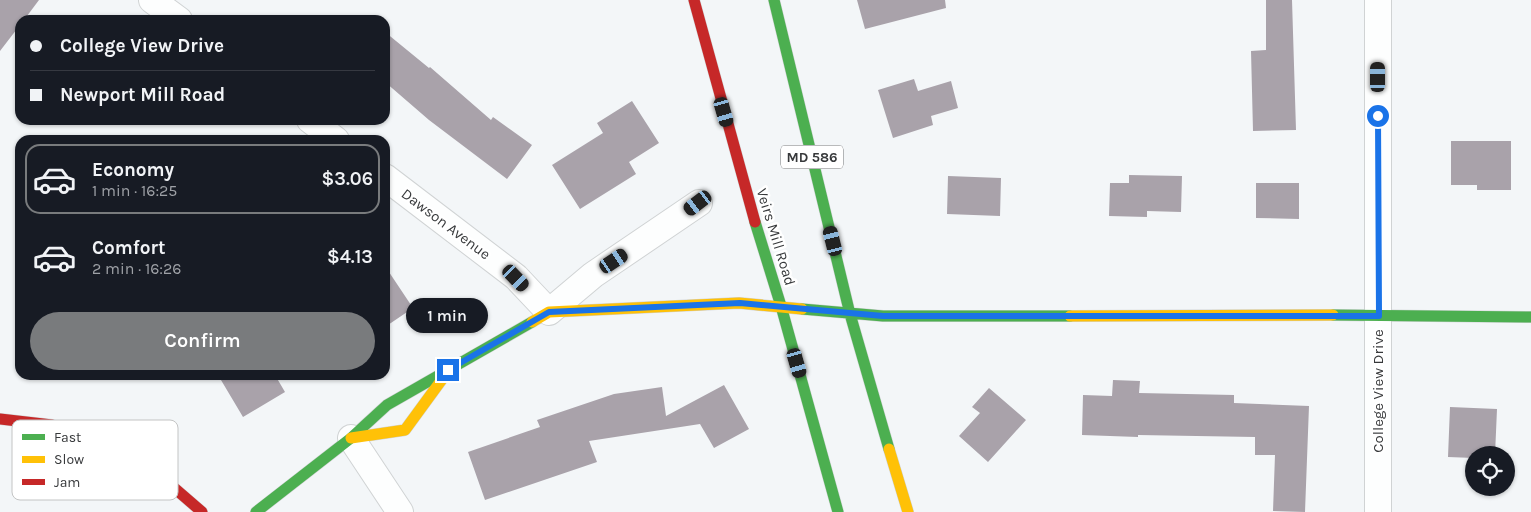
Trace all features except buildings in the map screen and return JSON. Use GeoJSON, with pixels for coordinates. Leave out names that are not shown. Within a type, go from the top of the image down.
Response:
{"type":"FeatureCollection","features":[{"type":"Feature","properties":{"kind":"street"},"geometry":{"type":"LineString","coordinates":[[152,0],[172,15]]}},
{"type":"Feature","properties":{"kind":"street","name":"Veirs Mill Road"},"geometry":{"type":"LineString","coordinates":[[694,0],[749,202],[838,512]]}},
{"type":"Feature","properties":{"kind":"street","name":"MD 586"},"geometry":{"type":"LineString","coordinates":[[774,0],[850,314],[908,512]]}},
{"type":"Feature","properties":{"kind":"street","name":"College View Drive"},"geometry":{"type":"LineString","coordinates":[[1378,0],[1378,512]]}},
{"type":"Feature","properties":{"kind":"street"},"geometry":{"type":"LineString","coordinates":[[316,125],[330,135]]}},
{"type":"Feature","properties":{"kind":"street","name":"Dawson Avenue"},"geometry":{"type":"LineString","coordinates":[[390,182],[516,278],[549,312]]}},
{"type":"Feature","properties":{"kind":"street"},"geometry":{"type":"LineString","coordinates":[[256,512],[351,438],[388,405],[549,312],[593,275],[698,203]]}},
{"type":"Feature","properties":{"kind":"street"},"geometry":{"type":"LineString","coordinates":[[549,312],[740,303],[883,316],[1531,317]]}},
{"type":"Feature","properties":{"kind":"street"},"geometry":{"type":"LineString","coordinates":[[351,438],[405,430],[448,370]]}},
{"type":"Feature","properties":{"kind":"street"},"geometry":{"type":"LineString","coordinates":[[351,438],[400,512]]}},
{"type":"Feature","properties":{"kind":"street"},"geometry":{"type":"LineString","coordinates":[[178,491],[202,512]]}},
{"type":"Feature","properties":{"kind":"traffic: fast"},"geometry":{"type":"LineString","coordinates":[[774,0],[850,314],[889,449]]}},
{"type":"Feature","properties":{"kind":"traffic: fast"},"geometry":{"type":"LineString","coordinates":[[755,222],[781,306],[838,512]]}},
{"type":"Feature","properties":{"kind":"traffic: fast"},"geometry":{"type":"LineString","coordinates":[[802,309],[883,316],[1070,316]]}},
{"type":"Feature","properties":{"kind":"traffic: fast"},"geometry":{"type":"LineString","coordinates":[[1333,315],[1531,317]]}},
{"type":"Feature","properties":{"kind":"traffic: fast"},"geometry":{"type":"LineString","coordinates":[[256,512],[351,438],[387,405],[532,322]]}},
{"type":"Feature","properties":{"kind":"traffic: slow"},"geometry":{"type":"LineString","coordinates":[[532,322],[549,312],[739,303],[802,309]]}},
{"type":"Feature","properties":{"kind":"traffic: slow"},"geometry":{"type":"LineString","coordinates":[[1070,316],[1333,315]]}},
{"type":"Feature","properties":{"kind":"traffic: slow"},"geometry":{"type":"LineString","coordinates":[[351,438],[405,430],[443,378]]}},
{"type":"Feature","properties":{"kind":"traffic: slow"},"geometry":{"type":"LineString","coordinates":[[889,449],[908,512]]}},
{"type":"Feature","properties":{"kind":"traffic: jam"},"geometry":{"type":"LineString","coordinates":[[694,0],[755,222]]}},
{"type":"Feature","properties":{"kind":"traffic: jam"},"geometry":{"type":"LineString","coordinates":[[0,419],[12,420]]}},
{"type":"Feature","properties":{"kind":"traffic: jam"},"geometry":{"type":"LineString","coordinates":[[178,491],[202,512]]}},
{"type":"Feature","properties":{"kind":"route"},"geometry":{"type":"LineString","coordinates":[[448,370],[549,312],[740,303],[883,316],[1379,316],[1378,116]]}}]}
